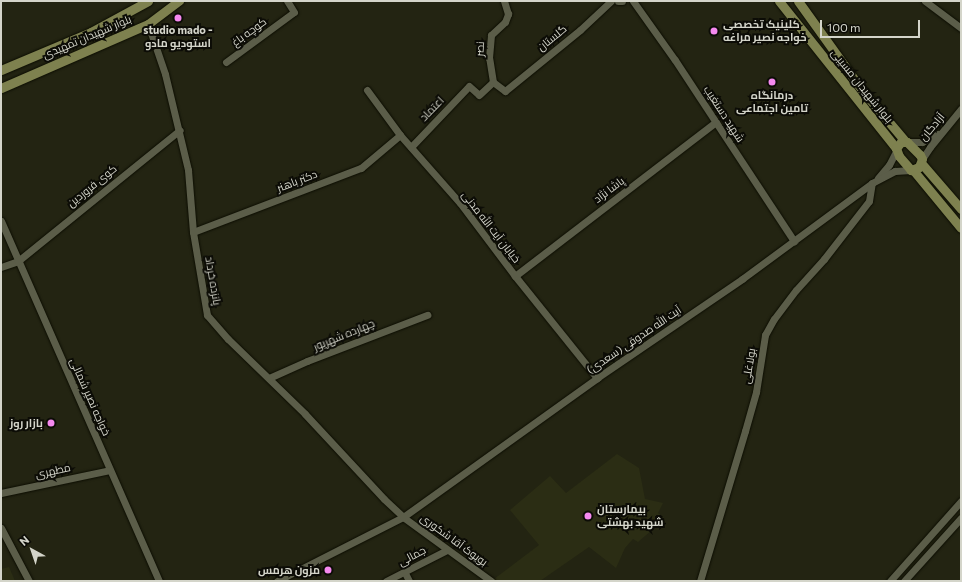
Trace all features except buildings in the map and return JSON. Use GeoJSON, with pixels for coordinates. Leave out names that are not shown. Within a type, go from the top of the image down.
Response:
{"type":"FeatureCollection","features":[{"type":"Feature","properties":{"kind":"main road","name":"بلوار شهیدان تمهیدی"},"geometry":{"type":"LineString","coordinates":[[1,70],[92,32],[148,1]]}},
{"type":"Feature","properties":{"kind":"main road","name":"بلوار شهیدان تمهیدی"},"geometry":{"type":"LineString","coordinates":[[1,88],[148,24],[179,1]]}},
{"type":"Feature","properties":{"kind":"main road","name":"بلوار شهیدان مسیبی"},"geometry":{"type":"LineString","coordinates":[[779,1],[912,170]]}},
{"type":"Feature","properties":{"kind":"main road","name":"بلوار شهیدان مسیبی"},"geometry":{"type":"LineString","coordinates":[[802,3],[862,90],[922,162]]}},
{"type":"Feature","properties":{"kind":"main road"},"geometry":{"type":"LineString","coordinates":[[896,150],[901,142],[906,142]]}},
{"type":"Feature","properties":{"kind":"main road"},"geometry":{"type":"LineString","coordinates":[[960,208],[922,162],[919,167],[912,170],[961,228]]}},
{"type":"Feature","properties":{"kind":"main road"},"geometry":{"type":"LineString","coordinates":[[950,215],[950,210],[954,206],[960,208]]}},
{"type":"Feature","properties":{"kind":"street","name":"کوچه باغ"},"geometry":{"type":"LineString","coordinates":[[226,62],[294,12],[287,1]]}},
{"type":"Feature","properties":{"kind":"street","name":"نصر"},"geometry":{"type":"LineString","coordinates":[[493,82],[489,58],[492,34],[505,22],[508,14],[504,1]]}},
{"type":"Feature","properties":{"kind":"street","name":"گلستان"},"geometry":{"type":"LineString","coordinates":[[493,82],[505,90],[580,30],[611,1]]}},
{"type":"Feature","properties":{"kind":"street","name":"شهید دستغیب"},"geometry":{"type":"LineString","coordinates":[[633,1],[675,60],[794,241]]}},
{"type":"Feature","properties":{"kind":"street"},"geometry":{"type":"LineString","coordinates":[[925,1],[961,28]]}},
{"type":"Feature","properties":{"kind":"street","name":"پانزده خرداد"},"geometry":{"type":"LineString","coordinates":[[148,24],[165,74],[180,130],[188,170],[194,232],[207,315],[228,339],[305,414],[384,499],[403,517]]}},
{"type":"Feature","properties":{"kind":"street","name":"اعتماد"},"geometry":{"type":"LineString","coordinates":[[411,147],[469,86],[479,95],[493,82]]}},
{"type":"Feature","properties":{"kind":"street","name":"خیابان آیت الله مدنی"},"geometry":{"type":"LineString","coordinates":[[367,90],[400,135],[460,203],[515,276],[597,378]]}},
{"type":"Feature","properties":{"kind":"street","name":"آزادگان"},"geometry":{"type":"LineString","coordinates":[[922,162],[930,146],[945,130],[961,109]]}},
{"type":"Feature","properties":{"kind":"street","name":"پاشا نژاد"},"geometry":{"type":"LineString","coordinates":[[515,276],[716,122]]}},
{"type":"Feature","properties":{"kind":"street","name":"کوی فروردین"},"geometry":{"type":"LineString","coordinates":[[1,267],[18,261],[180,130]]}},
{"type":"Feature","properties":{"kind":"street"},"geometry":{"type":"LineString","coordinates":[[906,142],[922,142],[945,130]]}},
{"type":"Feature","properties":{"kind":"street","name":"دکتر باهنر"},"geometry":{"type":"LineString","coordinates":[[194,232],[361,168],[400,135]]}},
{"type":"Feature","properties":{"kind":"street"},"geometry":{"type":"LineString","coordinates":[[874,181],[889,165],[896,150]]}},
{"type":"Feature","properties":{"kind":"street"},"geometry":{"type":"LineString","coordinates":[[874,181],[895,171],[912,170]]}},
{"type":"Feature","properties":{"kind":"street","name":"آیت الله صدوقی (سعدی)"},"geometry":{"type":"LineString","coordinates":[[277,581],[291,578],[403,517],[597,378],[688,317],[794,241],[874,181]]}},
{"type":"Feature","properties":{"kind":"street","name":"بولاغلی"},"geometry":{"type":"LineString","coordinates":[[700,581],[756,392],[765,335],[782,308],[869,201],[874,181]]}},
{"type":"Feature","properties":{"kind":"street","name":"خواجه نصیر شمالی"},"geometry":{"type":"LineString","coordinates":[[1,221],[159,581]]}},
{"type":"Feature","properties":{"kind":"street","name":"چهارده شهریور"},"geometry":{"type":"LineString","coordinates":[[269,378],[427,315]]}},
{"type":"Feature","properties":{"kind":"street","name":"مطهری"},"geometry":{"type":"LineString","coordinates":[[1,493],[110,470]]}},
{"type":"Feature","properties":{"kind":"street"},"geometry":{"type":"LineString","coordinates":[[890,581],[961,501]]}},
{"type":"Feature","properties":{"kind":"street","name":"بویوک آقا شکوری"},"geometry":{"type":"LineString","coordinates":[[403,517],[491,581]]}},
{"type":"Feature","properties":{"kind":"street"},"geometry":{"type":"LineString","coordinates":[[904,581],[961,518]]}},
{"type":"Feature","properties":{"kind":"street"},"geometry":{"type":"LineString","coordinates":[[1,528],[29,581]]}},
{"type":"Feature","properties":{"kind":"street","name":"جمالی"},"geometry":{"type":"LineString","coordinates":[[386,581],[405,573],[447,550]]}},
{"type":"Feature","properties":{"kind":"street"},"geometry":{"type":"LineString","coordinates":[[405,573],[409,581]]}},
{"type":"Feature","properties":{"kind":"shaded area","name":"بیمارستان شهید بهشتی"},"geometry":{"type":"Polygon","coordinates":[[[617,454],[639,468],[645,499],[663,503],[658,513],[665,519],[638,542],[633,539],[625,548],[616,568],[589,547],[540,581],[497,581],[494,579],[539,545],[510,510],[550,476],[566,493],[617,454]]]}},
{"type":"Feature","properties":{"kind":"shaded area"},"geometry":{"type":"Polygon","coordinates":[[[9,567],[15,581],[1,581],[1,569],[9,567]]]}},
{"type":"Feature","properties":{"kind":"place","name":"studio mado - استودیو مادو"},"geometry":{"type":"Point","coordinates":[178,18]}},
{"type":"Feature","properties":{"kind":"place","name":"کلینیک تخصصی خواجه نصیر مراغه"},"geometry":{"type":"Point","coordinates":[714,31]}},
{"type":"Feature","properties":{"kind":"place","name":"درمانگاه تامین اجتماعی"},"geometry":{"type":"Point","coordinates":[772,82]}},
{"type":"Feature","properties":{"kind":"place","name":"بازار روز"},"geometry":{"type":"Point","coordinates":[51,423]}},
{"type":"Feature","properties":{"kind":"place","name":"بیمارستان شهید بهشتی"},"geometry":{"type":"Point","coordinates":[588,516]}},
{"type":"Feature","properties":{"kind":"place","name":"مزون هرمس"},"geometry":{"type":"Point","coordinates":[328,570]}}]}
